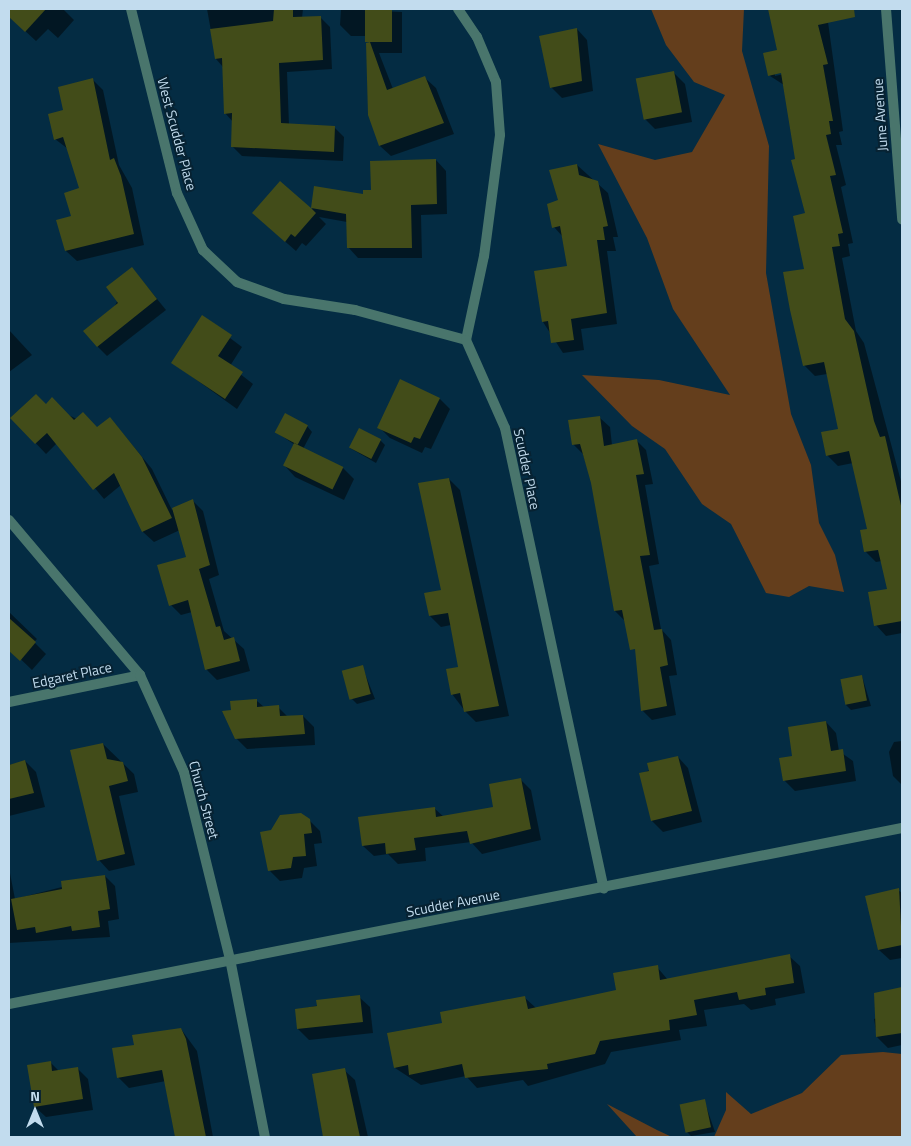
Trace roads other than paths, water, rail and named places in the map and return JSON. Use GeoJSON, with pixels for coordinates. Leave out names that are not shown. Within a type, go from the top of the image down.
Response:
{"type":"FeatureCollection","features":[{"type":"Feature","properties":{"kind":"street","name":"West Scudder Place"},"geometry":{"type":"LineString","coordinates":[[131,9],[177,193],[203,250],[237,282],[284,299],[355,310],[466,340]]}},
{"type":"Feature","properties":{"kind":"street"},"geometry":{"type":"LineString","coordinates":[[458,9],[477,38],[496,82],[500,135],[484,256],[466,340]]}},
{"type":"Feature","properties":{"kind":"street","name":"June Avenue"},"geometry":{"type":"LineString","coordinates":[[886,9],[902,219]]}},
{"type":"Feature","properties":{"kind":"street","name":"Scudder Place"},"geometry":{"type":"LineString","coordinates":[[466,340],[505,428],[604,888]]}},
{"type":"Feature","properties":{"kind":"street","name":"Church Street"},"geometry":{"type":"LineString","coordinates":[[9,520],[140,675],[184,772],[230,959],[265,1137]]}},
{"type":"Feature","properties":{"kind":"street","name":"Edgaret Place"},"geometry":{"type":"LineString","coordinates":[[9,702],[140,675]]}},
{"type":"Feature","properties":{"kind":"street","name":"Scudder Avenue"},"geometry":{"type":"LineString","coordinates":[[9,1004],[902,828]]}}]}
